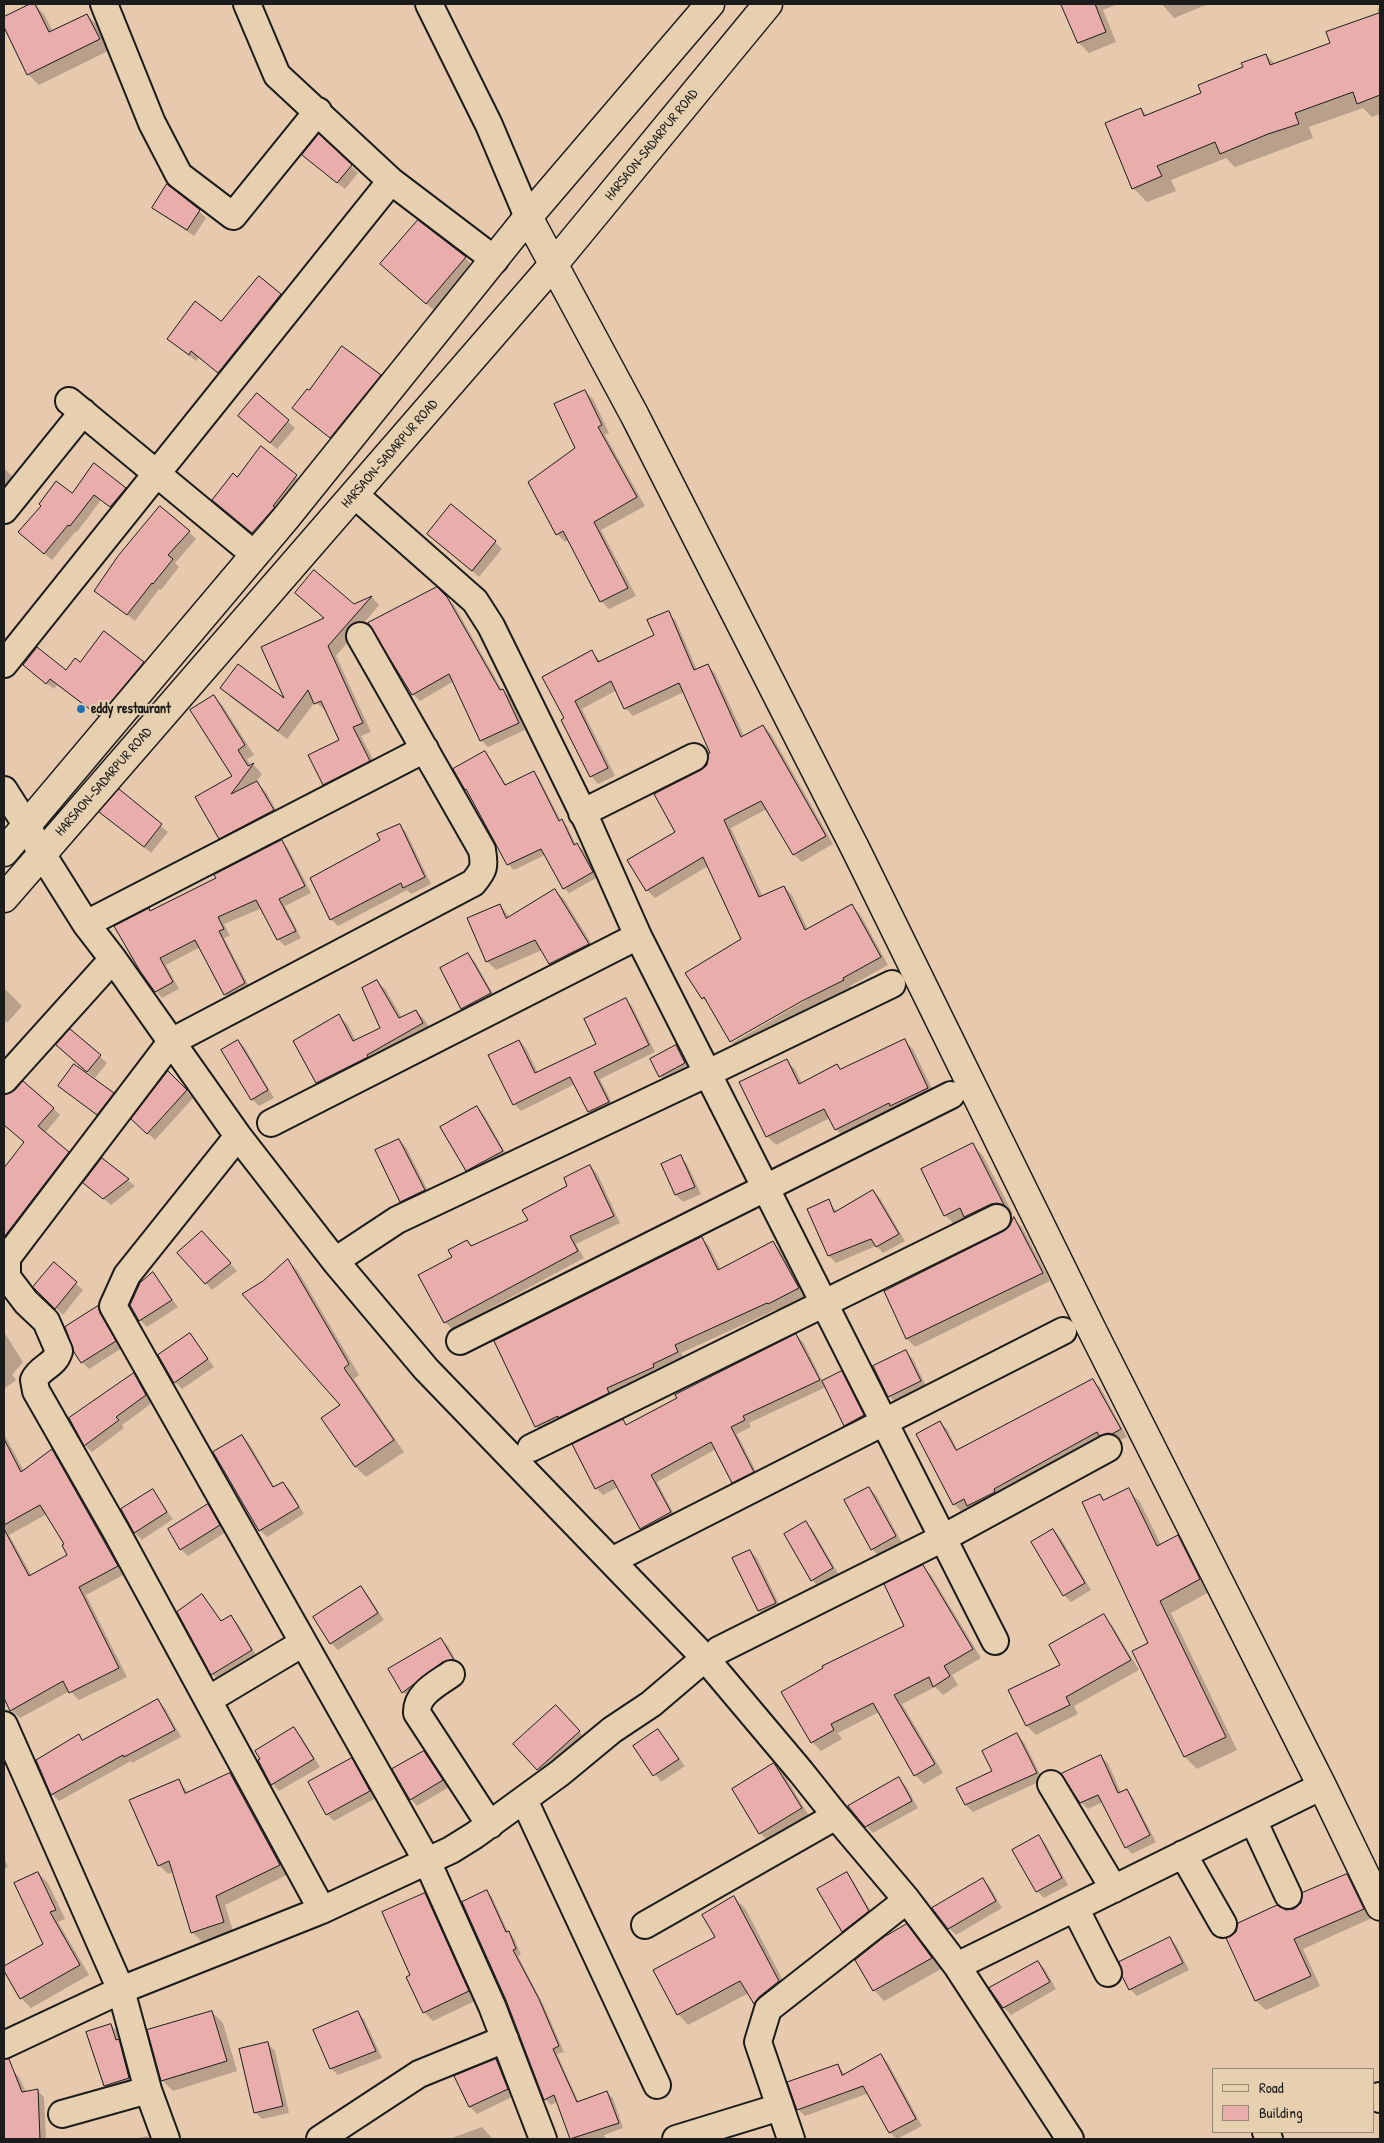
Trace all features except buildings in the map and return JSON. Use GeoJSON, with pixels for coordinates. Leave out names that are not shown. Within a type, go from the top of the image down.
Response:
{"type":"FeatureCollection","features":[{"type":"Feature","properties":{"kind":"street"},"geometry":{"type":"LineString","coordinates":[[104,4],[152,123],[179,175],[234,216],[318,111]]}},
{"type":"Feature","properties":{"kind":"street"},"geometry":{"type":"LineString","coordinates":[[247,4],[277,75],[318,111],[391,181],[495,260]]}},
{"type":"Feature","properties":{"kind":"street"},"geometry":{"type":"LineString","coordinates":[[429,4],[489,125],[528,217],[635,416],[856,850],[1141,1430],[1322,1786],[1380,1906]]}},
{"type":"Feature","properties":{"kind":"street"},"geometry":{"type":"LineString","coordinates":[[4,852],[28,826],[255,554],[528,217],[710,4]]}},
{"type":"Feature","properties":{"kind":"street","name":"HARSAON-SADARPUR ROAD"},"geometry":{"type":"LineString","coordinates":[[4,898],[553,265],[768,4]]}},
{"type":"Feature","properties":{"kind":"street"},"geometry":{"type":"LineString","coordinates":[[4,664],[391,181]]}},
{"type":"Feature","properties":{"kind":"street"},"geometry":{"type":"LineString","coordinates":[[4,510],[76,406],[255,554]]}},
{"type":"Feature","properties":{"kind":"street"},"geometry":{"type":"LineString","coordinates":[[355,494],[475,600],[508,660],[582,812],[638,936],[995,1641]]}},
{"type":"Feature","properties":{"kind":"street"},"geometry":{"type":"LineString","coordinates":[[322,1910],[116,1531],[36,1391],[34,1380],[37,1374],[56,1360],[59,1351],[46,1321],[26,1302],[7,1277],[7,1258],[171,1042],[472,883],[482,873],[484,864],[482,850],[360,636]]}},
{"type":"Feature","properties":{"kind":"street"},"geometry":{"type":"LineString","coordinates":[[86,924],[425,749]]}},
{"type":"Feature","properties":{"kind":"street"},"geometry":{"type":"LineString","coordinates":[[582,812],[694,757]]}},
{"type":"Feature","properties":{"kind":"street"},"geometry":{"type":"LineString","coordinates":[[4,790],[28,826],[42,854],[86,924],[113,959],[238,1136],[335,1261],[426,1369],[612,1560],[712,1654],[801,1772],[908,1900],[957,1966],[1070,2139]]}},
{"type":"Feature","properties":{"kind":"street"},"geometry":{"type":"LineString","coordinates":[[271,1124],[638,936]]}},
{"type":"Feature","properties":{"kind":"street"},"geometry":{"type":"LineString","coordinates":[[4,1080],[113,959]]}},
{"type":"Feature","properties":{"kind":"street"},"geometry":{"type":"LineString","coordinates":[[335,1261],[397,1220],[892,984]]}},
{"type":"Feature","properties":{"kind":"street"},"geometry":{"type":"LineString","coordinates":[[460,1341],[951,1094]]}},
{"type":"Feature","properties":{"kind":"street"},"geometry":{"type":"LineString","coordinates":[[238,1136],[127,1275],[113,1306],[427,1862],[492,2006],[543,2139]]}},
{"type":"Feature","properties":{"kind":"street"},"geometry":{"type":"LineString","coordinates":[[531,1448],[997,1218]]}},
{"type":"Feature","properties":{"kind":"street"},"geometry":{"type":"LineString","coordinates":[[612,1560],[1064,1331]]}},
{"type":"Feature","properties":{"kind":"street"},"geometry":{"type":"LineString","coordinates":[[4,2045],[121,1990],[322,1910],[451,1850],[524,1800],[612,1730],[651,1704],[712,1654],[943,1538],[1108,1448]]}},
{"type":"Feature","properties":{"kind":"street"},"geometry":{"type":"LineString","coordinates":[[208,1700],[303,1643]]}},
{"type":"Feature","properties":{"kind":"street"},"geometry":{"type":"LineString","coordinates":[[451,1674],[422,1696],[416,1705],[417,1713],[490,1825]]}},
{"type":"Feature","properties":{"kind":"street"},"geometry":{"type":"LineString","coordinates":[[5,1730],[121,1990],[148,2090],[166,2139]]}},
{"type":"Feature","properties":{"kind":"street"},"geometry":{"type":"LineString","coordinates":[[1051,1784],[1114,1889]]}},
{"type":"Feature","properties":{"kind":"street"},"geometry":{"type":"LineString","coordinates":[[957,1966],[1322,1786]]}},
{"type":"Feature","properties":{"kind":"street"},"geometry":{"type":"LineString","coordinates":[[524,1800],[657,2085]]}},
{"type":"Feature","properties":{"kind":"street"},"geometry":{"type":"LineString","coordinates":[[645,1925],[836,1816]]}},
{"type":"Feature","properties":{"kind":"street"},"geometry":{"type":"LineString","coordinates":[[1253,1820],[1288,1895]]}},
{"type":"Feature","properties":{"kind":"street"},"geometry":{"type":"LineString","coordinates":[[1183,1854],[1223,1924]]}},
{"type":"Feature","properties":{"kind":"street"},"geometry":{"type":"LineString","coordinates":[[791,2139],[758,2042],[768,2009],[908,1900]]}},
{"type":"Feature","properties":{"kind":"street"},"geometry":{"type":"LineString","coordinates":[[1075,1908],[1108,1973]]}},
{"type":"Feature","properties":{"kind":"street"},"geometry":{"type":"LineString","coordinates":[[320,2139],[419,2074],[505,2039]]}},
{"type":"Feature","properties":{"kind":"street"},"geometry":{"type":"LineString","coordinates":[[62,2114],[148,2090]]}},
{"type":"Feature","properties":{"kind":"street"},"geometry":{"type":"LineString","coordinates":[[676,2139],[780,2107]]}},
{"type":"Feature","properties":{"kind":"place","name":"eddy restaurant"},"geometry":{"type":"Point","coordinates":[81,709]}}]}
